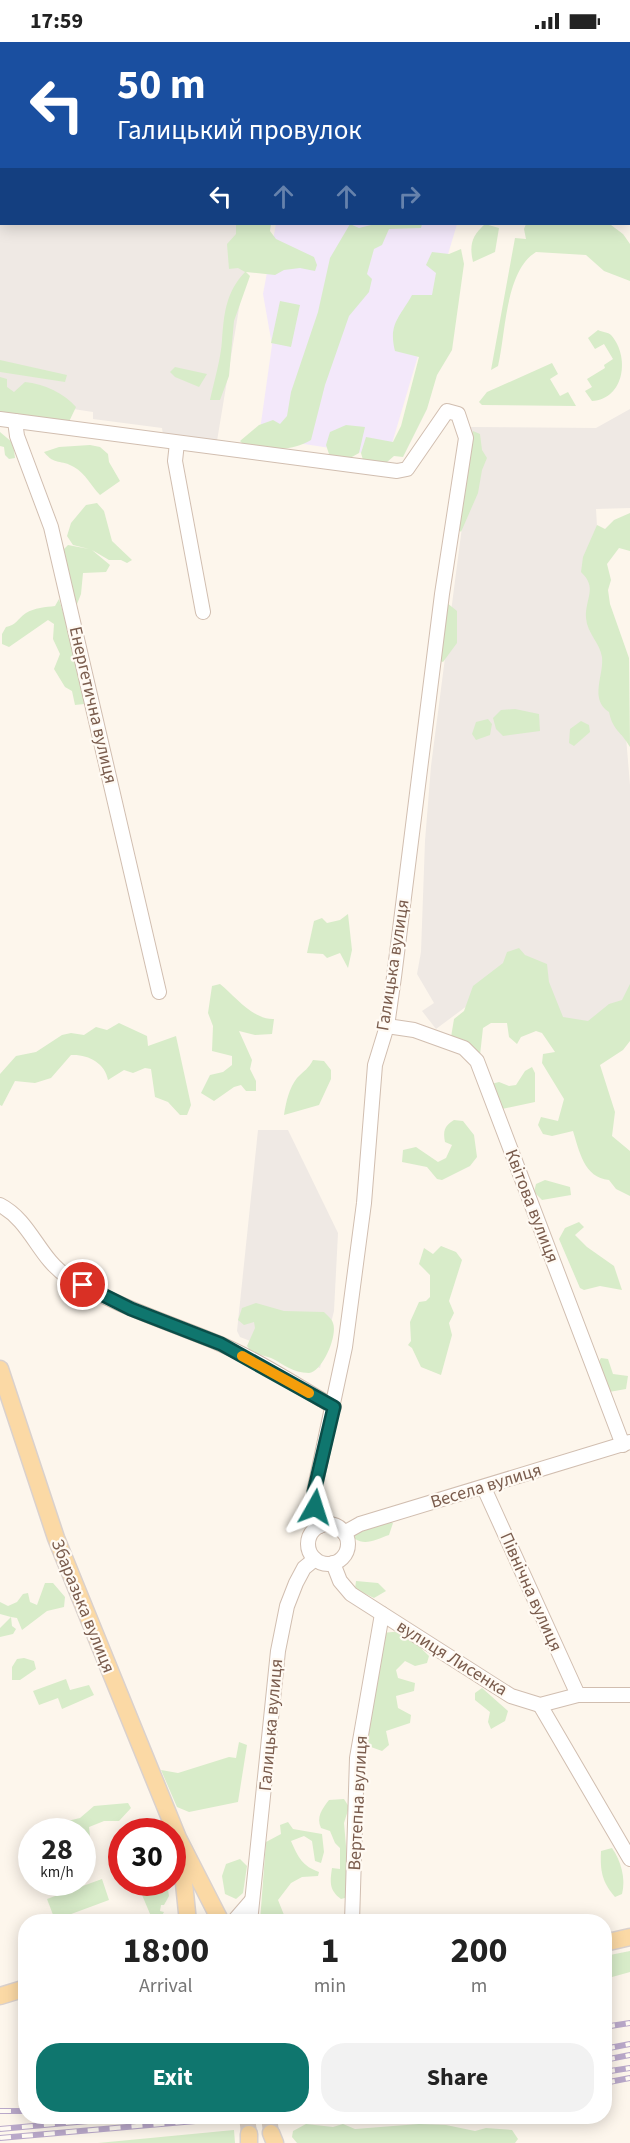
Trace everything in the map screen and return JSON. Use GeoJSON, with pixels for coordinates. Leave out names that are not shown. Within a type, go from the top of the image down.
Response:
{"type":"FeatureCollection","features":[{"type":"Feature","properties":{"kind":"main road","name":"Збаразька вулиця"},"geometry":{"type":"LineString","coordinates":[[0,1369],[47,1515],[170,1818]]}},
{"type":"Feature","properties":{"kind":"main road","name":"Збаразька вулиця"},"geometry":{"type":"LineString","coordinates":[[186,1854],[217,1914]]}},
{"type":"Feature","properties":{"kind":"main road","name":"Збаразька вулиця"},"geometry":{"type":"LineString","coordinates":[[186,1893],[188,1914]]}},
{"type":"Feature","properties":{"kind":"main road"},"geometry":{"type":"LineString","coordinates":[[182,1914],[185,1896]]}},
{"type":"Feature","properties":{"kind":"main road"},"geometry":{"type":"LineString","coordinates":[[612,1940],[630,1937]]}},
{"type":"Feature","properties":{"kind":"street","name":"Галицька вулиця"},"geometry":{"type":"LineString","coordinates":[[177,443],[397,471],[406,469],[412,462],[447,411],[458,414],[466,438],[442,594],[387,1026],[375,1065],[364,1203],[345,1347],[314,1492],[320,1526]]}},
{"type":"Feature","properties":{"kind":"street"},"geometry":{"type":"LineString","coordinates":[[0,419],[177,443],[175,461],[203,612]]}},
{"type":"Feature","properties":{"kind":"street","name":"Енергетична вулиця"},"geometry":{"type":"LineString","coordinates":[[15,421],[16,433],[51,527],[159,992]]}},
{"type":"Feature","properties":{"kind":"street","name":"Квітова вулиця"},"geometry":{"type":"LineString","coordinates":[[387,1026],[414,1030],[464,1048],[477,1061],[626,1444]]}},
{"type":"Feature","properties":{"kind":"street"},"geometry":{"type":"LineString","coordinates":[[0,1205],[18,1217],[48,1259],[66,1276],[131,1309],[221,1344],[334,1407]]}},
{"type":"Feature","properties":{"kind":"street","name":"Весела вулиця"},"geometry":{"type":"LineString","coordinates":[[344,1533],[360,1524],[626,1444]]}},
{"type":"Feature","properties":{"kind":"street","name":"Північна вулиця"},"geometry":{"type":"LineString","coordinates":[[484,1488],[578,1695]]}},
{"type":"Feature","properties":{"kind":"street"},"geometry":{"type":"LineString","coordinates":[[334,1525],[344,1533],[346,1551],[333,1563],[321,1563],[315,1559],[308,1548],[310,1534],[320,1526],[334,1525]]}},
{"type":"Feature","properties":{"kind":"street","name":"Галицька вулиця"},"geometry":{"type":"LineString","coordinates":[[251,1914],[278,1651],[287,1606],[296,1583],[304,1568],[315,1559]]}},
{"type":"Feature","properties":{"kind":"street","name":"вулиця Лисенка"},"geometry":{"type":"LineString","coordinates":[[333,1563],[340,1581],[351,1594],[511,1696],[540,1705]]}},
{"type":"Feature","properties":{"kind":"street","name":"Вертепна вулиця"},"geometry":{"type":"LineString","coordinates":[[352,1914],[357,1758],[382,1614]]}},
{"type":"Feature","properties":{"kind":"street"},"geometry":{"type":"LineString","coordinates":[[630,1695],[578,1695],[540,1705],[630,1859]]}},
{"type":"Feature","properties":{"kind":"street"},"geometry":{"type":"LineString","coordinates":[[240,1914],[252,1900]]}},
{"type":"Feature","properties":{"kind":"shaded area"},"geometry":{"type":"Polygon","coordinates":[[[0,225],[253,225],[217,441],[163,435],[162,428],[93,419],[93,412],[0,398],[0,225]]]}},
{"type":"Feature","properties":{"kind":"shaded area"},"geometry":{"type":"Polygon","coordinates":[[[276,225],[457,225],[388,457],[259,437],[272,345],[263,294],[276,225]]]}},
{"type":"Feature","properties":{"kind":"shaded area"},"geometry":{"type":"Polygon","coordinates":[[[630,409],[630,508],[596,509],[605,667],[625,725],[630,785],[630,998],[585,1026],[483,994],[436,1029],[422,1011],[434,1003],[417,974],[421,952],[425,841],[431,766],[466,496],[470,427],[596,428],[630,409]]]}},
{"type":"Feature","properties":{"kind":"shaded area"},"geometry":{"type":"Polygon","coordinates":[[[258,1130],[288,1130],[338,1233],[334,1311],[320,1368],[240,1337],[237,1331],[258,1130]]]}},
{"type":"Feature","properties":{"kind":"green space"},"geometry":{"type":"Polygon","coordinates":[[[236,225],[271,225],[270,231],[276,239],[314,257],[317,265],[315,271],[300,268],[284,270],[275,275],[246,272],[250,276],[234,321],[229,376],[220,400],[210,400],[220,354],[227,303],[234,287],[245,272],[238,268],[229,269],[227,244],[236,234],[236,225]]]}},
{"type":"Feature","properties":{"kind":"green space"},"geometry":{"type":"Polygon","coordinates":[[[349,225],[359,228],[371,225],[422,225],[421,228],[389,229],[382,245],[374,249],[367,274],[372,279],[369,292],[349,316],[325,385],[311,440],[287,448],[274,449],[263,446],[249,450],[240,441],[259,425],[273,420],[280,424],[287,416],[291,392],[318,312],[330,258],[349,225]]]}},
{"type":"Feature","properties":{"kind":"green space"},"geometry":{"type":"Polygon","coordinates":[[[484,225],[499,228],[495,252],[473,262],[471,250],[477,232],[484,225]]]}},
{"type":"Feature","properties":{"kind":"green space"},"geometry":{"type":"Polygon","coordinates":[[[526,225],[611,225],[623,234],[630,244],[630,281],[604,271],[586,255],[536,252],[518,273],[512,288],[498,366],[491,370],[515,238],[526,239],[526,225]]]}},
{"type":"Feature","properties":{"kind":"green space"},"geometry":{"type":"Polygon","coordinates":[[[461,249],[464,264],[452,350],[437,375],[427,409],[403,457],[394,456],[380,468],[365,467],[361,453],[366,437],[393,442],[401,426],[419,357],[395,351],[393,334],[396,321],[412,295],[432,295],[436,273],[426,265],[432,252],[449,254],[461,249]]]}},
{"type":"Feature","properties":{"kind":"green space"},"geometry":{"type":"Polygon","coordinates":[[[280,301],[300,305],[291,347],[271,343],[280,301]]]}},
{"type":"Feature","properties":{"kind":"green space"},"geometry":{"type":"Polygon","coordinates":[[[598,330],[611,335],[621,354],[622,365],[618,385],[612,393],[592,401],[585,391],[592,387],[587,379],[605,368],[604,365],[613,359],[604,344],[595,349],[588,338],[598,330]]]}},
{"type":"Feature","properties":{"kind":"green space"},"geometry":{"type":"Polygon","coordinates":[[[0,360],[67,375],[65,382],[0,372],[0,360]]]}},
{"type":"Feature","properties":{"kind":"green space"},"geometry":{"type":"Polygon","coordinates":[[[552,363],[558,374],[550,379],[560,396],[568,392],[576,406],[482,405],[479,402],[487,392],[552,363]]]}},
{"type":"Feature","properties":{"kind":"green space"},"geometry":{"type":"Polygon","coordinates":[[[175,367],[207,374],[199,387],[175,377],[170,372],[175,367]]]}},
{"type":"Feature","properties":{"kind":"green space"},"geometry":{"type":"Polygon","coordinates":[[[0,377],[7,379],[7,387],[14,392],[25,382],[46,387],[66,397],[76,407],[66,428],[0,420],[0,377]]]}},
{"type":"Feature","properties":{"kind":"green space"},"geometry":{"type":"Polygon","coordinates":[[[346,425],[365,427],[359,453],[343,462],[330,457],[326,445],[330,432],[346,425]]]}},
{"type":"Feature","properties":{"kind":"green space"},"geometry":{"type":"Polygon","coordinates":[[[473,431],[480,434],[482,450],[487,458],[482,470],[478,493],[461,532],[458,529],[460,472],[473,431]]]}},
{"type":"Feature","properties":{"kind":"green space"},"geometry":{"type":"Polygon","coordinates":[[[0,432],[13,443],[15,458],[9,459],[5,455],[4,447],[0,446],[0,432]]]}},
{"type":"Feature","properties":{"kind":"green space"},"geometry":{"type":"Polygon","coordinates":[[[90,445],[100,447],[108,454],[109,462],[120,481],[100,495],[78,470],[51,459],[44,452],[59,447],[90,445]]]}},
{"type":"Feature","properties":{"kind":"green space"},"geometry":{"type":"Polygon","coordinates":[[[97,503],[104,511],[112,541],[132,560],[127,563],[121,560],[109,560],[92,550],[110,565],[106,572],[83,573],[81,594],[77,604],[72,597],[61,552],[68,545],[89,549],[73,545],[67,536],[71,523],[86,505],[97,503]]]}},
{"type":"Feature","properties":{"kind":"green space"},"geometry":{"type":"Polygon","coordinates":[[[630,513],[630,551],[619,548],[607,564],[611,580],[608,590],[610,604],[629,658],[630,747],[600,701],[602,657],[587,623],[586,611],[590,588],[581,572],[583,557],[597,525],[605,529],[614,520],[630,513]]]}},
{"type":"Feature","properties":{"kind":"green space"},"geometry":{"type":"Polygon","coordinates":[[[59,599],[81,673],[84,704],[75,705],[72,691],[65,687],[54,669],[60,654],[53,639],[54,624],[48,620],[9,647],[2,644],[2,634],[6,627],[15,623],[29,611],[55,606],[59,599]]]}},
{"type":"Feature","properties":{"kind":"green space"},"geometry":{"type":"Polygon","coordinates":[[[447,603],[457,611],[457,643],[443,662],[433,659],[431,630],[437,608],[447,603]]]}},
{"type":"Feature","properties":{"kind":"green space"},"geometry":{"type":"Polygon","coordinates":[[[515,709],[539,714],[540,731],[503,736],[496,729],[493,718],[501,710],[515,709]]]}},
{"type":"Feature","properties":{"kind":"green space"},"geometry":{"type":"Polygon","coordinates":[[[488,719],[492,724],[490,735],[476,740],[472,734],[476,722],[488,719]]]}},
{"type":"Feature","properties":{"kind":"green space"},"geometry":{"type":"Polygon","coordinates":[[[581,721],[589,725],[590,732],[574,746],[569,743],[570,729],[581,721]]]}},
{"type":"Feature","properties":{"kind":"green space"},"geometry":{"type":"Polygon","coordinates":[[[348,914],[352,950],[348,968],[340,953],[327,958],[323,954],[307,953],[314,921],[322,918],[327,923],[340,920],[348,914]]]}},
{"type":"Feature","properties":{"kind":"green space"},"geometry":{"type":"Polygon","coordinates":[[[519,948],[525,955],[547,964],[549,982],[563,1017],[588,1021],[609,1004],[622,1000],[630,984],[630,1041],[623,1050],[600,1065],[615,1112],[612,1136],[630,1151],[630,1196],[616,1189],[609,1180],[601,1178],[588,1169],[580,1154],[573,1131],[552,1136],[543,1134],[538,1125],[541,1117],[558,1121],[564,1099],[542,1063],[543,1054],[555,1052],[542,1033],[536,1031],[521,1037],[517,1044],[509,1037],[507,1023],[491,1023],[483,1028],[480,1055],[471,1057],[451,1037],[454,1019],[464,1011],[473,986],[503,963],[507,952],[519,948]]]}},
{"type":"Feature","properties":{"kind":"green space"},"geometry":{"type":"Polygon","coordinates":[[[220,984],[252,1012],[274,1019],[272,1034],[255,1035],[239,1031],[252,1060],[250,1069],[256,1081],[256,1091],[246,1091],[241,1085],[234,1087],[214,1101],[201,1093],[210,1075],[223,1072],[232,1065],[232,1056],[212,1051],[213,1026],[208,1013],[212,986],[220,984]]]}},
{"type":"Feature","properties":{"kind":"green space"},"geometry":{"type":"Polygon","coordinates":[[[119,1023],[147,1036],[148,1046],[176,1036],[191,1105],[187,1115],[180,1115],[168,1102],[155,1097],[151,1069],[145,1068],[133,1073],[124,1070],[108,1080],[99,1064],[77,1055],[71,1055],[51,1078],[35,1083],[15,1081],[2,1106],[0,1105],[0,1074],[16,1056],[36,1052],[62,1035],[71,1033],[84,1035],[96,1027],[107,1030],[119,1023]]]}},
{"type":"Feature","properties":{"kind":"green space"},"geometry":{"type":"Polygon","coordinates":[[[313,1060],[324,1061],[331,1070],[331,1079],[319,1105],[284,1115],[292,1086],[313,1060]]]}},
{"type":"Feature","properties":{"kind":"green space"},"geometry":{"type":"Polygon","coordinates":[[[532,1067],[535,1073],[535,1102],[502,1109],[491,1084],[499,1082],[509,1086],[516,1085],[525,1071],[532,1067]]]}},
{"type":"Feature","properties":{"kind":"green space"},"geometry":{"type":"Polygon","coordinates":[[[454,1120],[463,1121],[474,1135],[477,1157],[470,1166],[442,1180],[437,1179],[427,1167],[402,1162],[403,1150],[416,1147],[438,1162],[446,1158],[452,1145],[445,1142],[444,1132],[448,1124],[454,1120]]]}},
{"type":"Feature","properties":{"kind":"green space"},"geometry":{"type":"Polygon","coordinates":[[[545,1180],[570,1187],[571,1195],[542,1200],[534,1192],[536,1184],[545,1180]]]}},
{"type":"Feature","properties":{"kind":"green space"},"geometry":{"type":"Polygon","coordinates":[[[579,1222],[584,1227],[575,1235],[587,1247],[614,1266],[622,1290],[600,1286],[584,1290],[580,1288],[559,1239],[565,1228],[579,1222]]]}},
{"type":"Feature","properties":{"kind":"green space"},"geometry":{"type":"Polygon","coordinates":[[[441,1246],[456,1252],[462,1260],[449,1301],[454,1313],[449,1323],[452,1335],[441,1375],[421,1367],[412,1348],[408,1345],[411,1341],[410,1322],[419,1302],[426,1301],[430,1297],[430,1275],[419,1264],[424,1248],[433,1254],[441,1246]]]}},
{"type":"Feature","properties":{"kind":"green space"},"geometry":{"type":"Polygon","coordinates":[[[256,1303],[284,1311],[324,1312],[332,1320],[334,1329],[331,1344],[319,1367],[309,1373],[298,1372],[249,1349],[247,1346],[255,1328],[254,1322],[244,1325],[238,1320],[242,1308],[256,1303]]]}},
{"type":"Feature","properties":{"kind":"green space"},"geometry":{"type":"Polygon","coordinates":[[[601,1358],[608,1359],[613,1374],[628,1376],[626,1389],[609,1392],[605,1389],[605,1377],[597,1365],[601,1358]]]}},
{"type":"Feature","properties":{"kind":"green space"},"geometry":{"type":"Polygon","coordinates":[[[386,1518],[393,1523],[389,1535],[367,1542],[355,1539],[355,1534],[386,1518]]]}},
{"type":"Feature","properties":{"kind":"green space"},"geometry":{"type":"Polygon","coordinates":[[[356,1581],[378,1583],[386,1591],[374,1598],[355,1589],[356,1581]]]}},
{"type":"Feature","properties":{"kind":"green space"},"geometry":{"type":"Polygon","coordinates":[[[45,1583],[53,1583],[65,1597],[64,1607],[47,1611],[22,1630],[17,1618],[0,1614],[0,1602],[8,1606],[17,1602],[23,1594],[28,1593],[30,1602],[37,1605],[45,1583]]]}},
{"type":"Feature","properties":{"kind":"green space"},"geometry":{"type":"Polygon","coordinates":[[[11,1617],[12,1626],[16,1629],[13,1634],[0,1637],[0,1628],[11,1617]]]}},
{"type":"Feature","properties":{"kind":"green space"},"geometry":{"type":"Polygon","coordinates":[[[403,1631],[429,1656],[427,1663],[415,1666],[405,1661],[396,1670],[398,1678],[415,1683],[414,1691],[396,1696],[398,1708],[411,1715],[410,1723],[386,1731],[389,1745],[382,1751],[371,1747],[358,1732],[382,1633],[403,1631]]]}},
{"type":"Feature","properties":{"kind":"green space"},"geometry":{"type":"Polygon","coordinates":[[[24,1658],[34,1661],[36,1669],[20,1680],[12,1680],[12,1667],[17,1659],[24,1658]]]}},
{"type":"Feature","properties":{"kind":"green space"},"geometry":{"type":"Polygon","coordinates":[[[66,1679],[70,1690],[89,1685],[94,1695],[62,1709],[58,1698],[39,1705],[33,1691],[66,1679]]]}},
{"type":"Feature","properties":{"kind":"green space"},"geometry":{"type":"Polygon","coordinates":[[[482,1688],[508,1711],[505,1721],[491,1729],[488,1722],[490,1712],[475,1700],[475,1693],[482,1688]]]}},
{"type":"Feature","properties":{"kind":"green space"},"geometry":{"type":"Polygon","coordinates":[[[239,1742],[247,1745],[238,1802],[189,1812],[177,1807],[161,1770],[178,1773],[229,1757],[236,1758],[239,1742]]]}},
{"type":"Feature","properties":{"kind":"green space"},"geometry":{"type":"Polygon","coordinates":[[[344,1799],[349,1807],[344,1823],[348,1869],[345,1898],[341,1899],[332,1889],[331,1882],[332,1868],[340,1869],[340,1848],[330,1831],[321,1828],[319,1817],[329,1800],[344,1799]]]}},
{"type":"Feature","properties":{"kind":"green space"},"geometry":{"type":"Polygon","coordinates":[[[128,1803],[131,1808],[122,1818],[108,1818],[108,1821],[96,1824],[96,1818],[80,1818],[94,1806],[128,1803]]]}},
{"type":"Feature","properties":{"kind":"green space"},"geometry":{"type":"Polygon","coordinates":[[[288,1822],[293,1829],[322,1834],[324,1852],[321,1863],[315,1861],[312,1841],[304,1836],[291,1841],[301,1860],[308,1867],[319,1872],[318,1876],[302,1877],[291,1883],[278,1900],[284,1914],[261,1914],[266,1842],[281,1834],[280,1825],[288,1822]]]}},
{"type":"Feature","properties":{"kind":"green space"},"geometry":{"type":"Polygon","coordinates":[[[612,1848],[623,1876],[622,1894],[615,1897],[607,1886],[601,1865],[601,1851],[612,1848]]]}},
{"type":"Feature","properties":{"kind":"green space"},"geometry":{"type":"Polygon","coordinates":[[[240,1859],[247,1866],[243,1893],[236,1899],[225,1894],[222,1876],[226,1864],[240,1859]]]}},
{"type":"Feature","properties":{"kind":"green space"},"geometry":{"type":"Polygon","coordinates":[[[102,1879],[109,1900],[71,1914],[53,1914],[47,1899],[55,1896],[96,1896],[96,1881],[102,1879]]]}},
{"type":"Feature","properties":{"kind":"green space"},"geometry":{"type":"Polygon","coordinates":[[[142,1896],[169,1896],[164,1905],[161,1905],[160,1911],[164,1912],[163,1914],[150,1914],[142,1896]]]}},
{"type":"Feature","properties":{"kind":"green space"},"geometry":{"type":"Polygon","coordinates":[[[630,1951],[630,1972],[612,1977],[612,1955],[630,1951]]]}},
{"type":"Feature","properties":{"kind":"green space"},"geometry":{"type":"Polygon","coordinates":[[[306,2124],[333,2127],[343,2124],[355,2129],[419,2124],[446,2125],[475,2131],[486,2128],[512,2130],[518,2139],[515,2143],[297,2143],[292,2137],[293,2131],[306,2124]]]}},
{"type":"Feature","properties":{"kind":"green space"},"geometry":{"type":"Polygon","coordinates":[[[234,2130],[235,2143],[98,2143],[234,2130]]]}},
{"type":"Feature","properties":{"kind":"tunnel"},"geometry":{"type":"LineString","coordinates":[[248,2124],[249,2134]]}},
{"type":"Feature","properties":{"kind":"tunnel"},"geometry":{"type":"LineString","coordinates":[[270,2124],[271,2133]]}},
{"type":"Feature","properties":{"kind":"railway"},"geometry":{"type":"LineString","coordinates":[[612,2026],[630,2023]]}},
{"type":"Feature","properties":{"kind":"railway"},"geometry":{"type":"LineString","coordinates":[[612,2047],[630,2044]]}},
{"type":"Feature","properties":{"kind":"railway"},"geometry":{"type":"LineString","coordinates":[[612,2058],[630,2055]]}},
{"type":"Feature","properties":{"kind":"railway"},"geometry":{"type":"LineString","coordinates":[[612,2071],[630,2068]]}},
{"type":"Feature","properties":{"kind":"railway"},"geometry":{"type":"LineString","coordinates":[[612,2081],[630,2078]]}},
{"type":"Feature","properties":{"kind":"railway"},"geometry":{"type":"LineString","coordinates":[[0,2111],[18,2111]]}},
{"type":"Feature","properties":{"kind":"railway"},"geometry":{"type":"LineString","coordinates":[[0,2129],[55,2124]]}},
{"type":"Feature","properties":{"kind":"railway"},"geometry":{"type":"LineString","coordinates":[[0,2138],[161,2124]]}},
{"type":"Feature","properties":{"kind":"slow traffic"},"geometry":{"type":"LineString","coordinates":[[242,1356],[309,1393]]}},
{"type":"Feature","properties":{"kind":"route"},"geometry":{"type":"LineString","coordinates":[[83,1285],[131,1309],[221,1344],[334,1407],[314,1492],[315,1507]]}}]}
